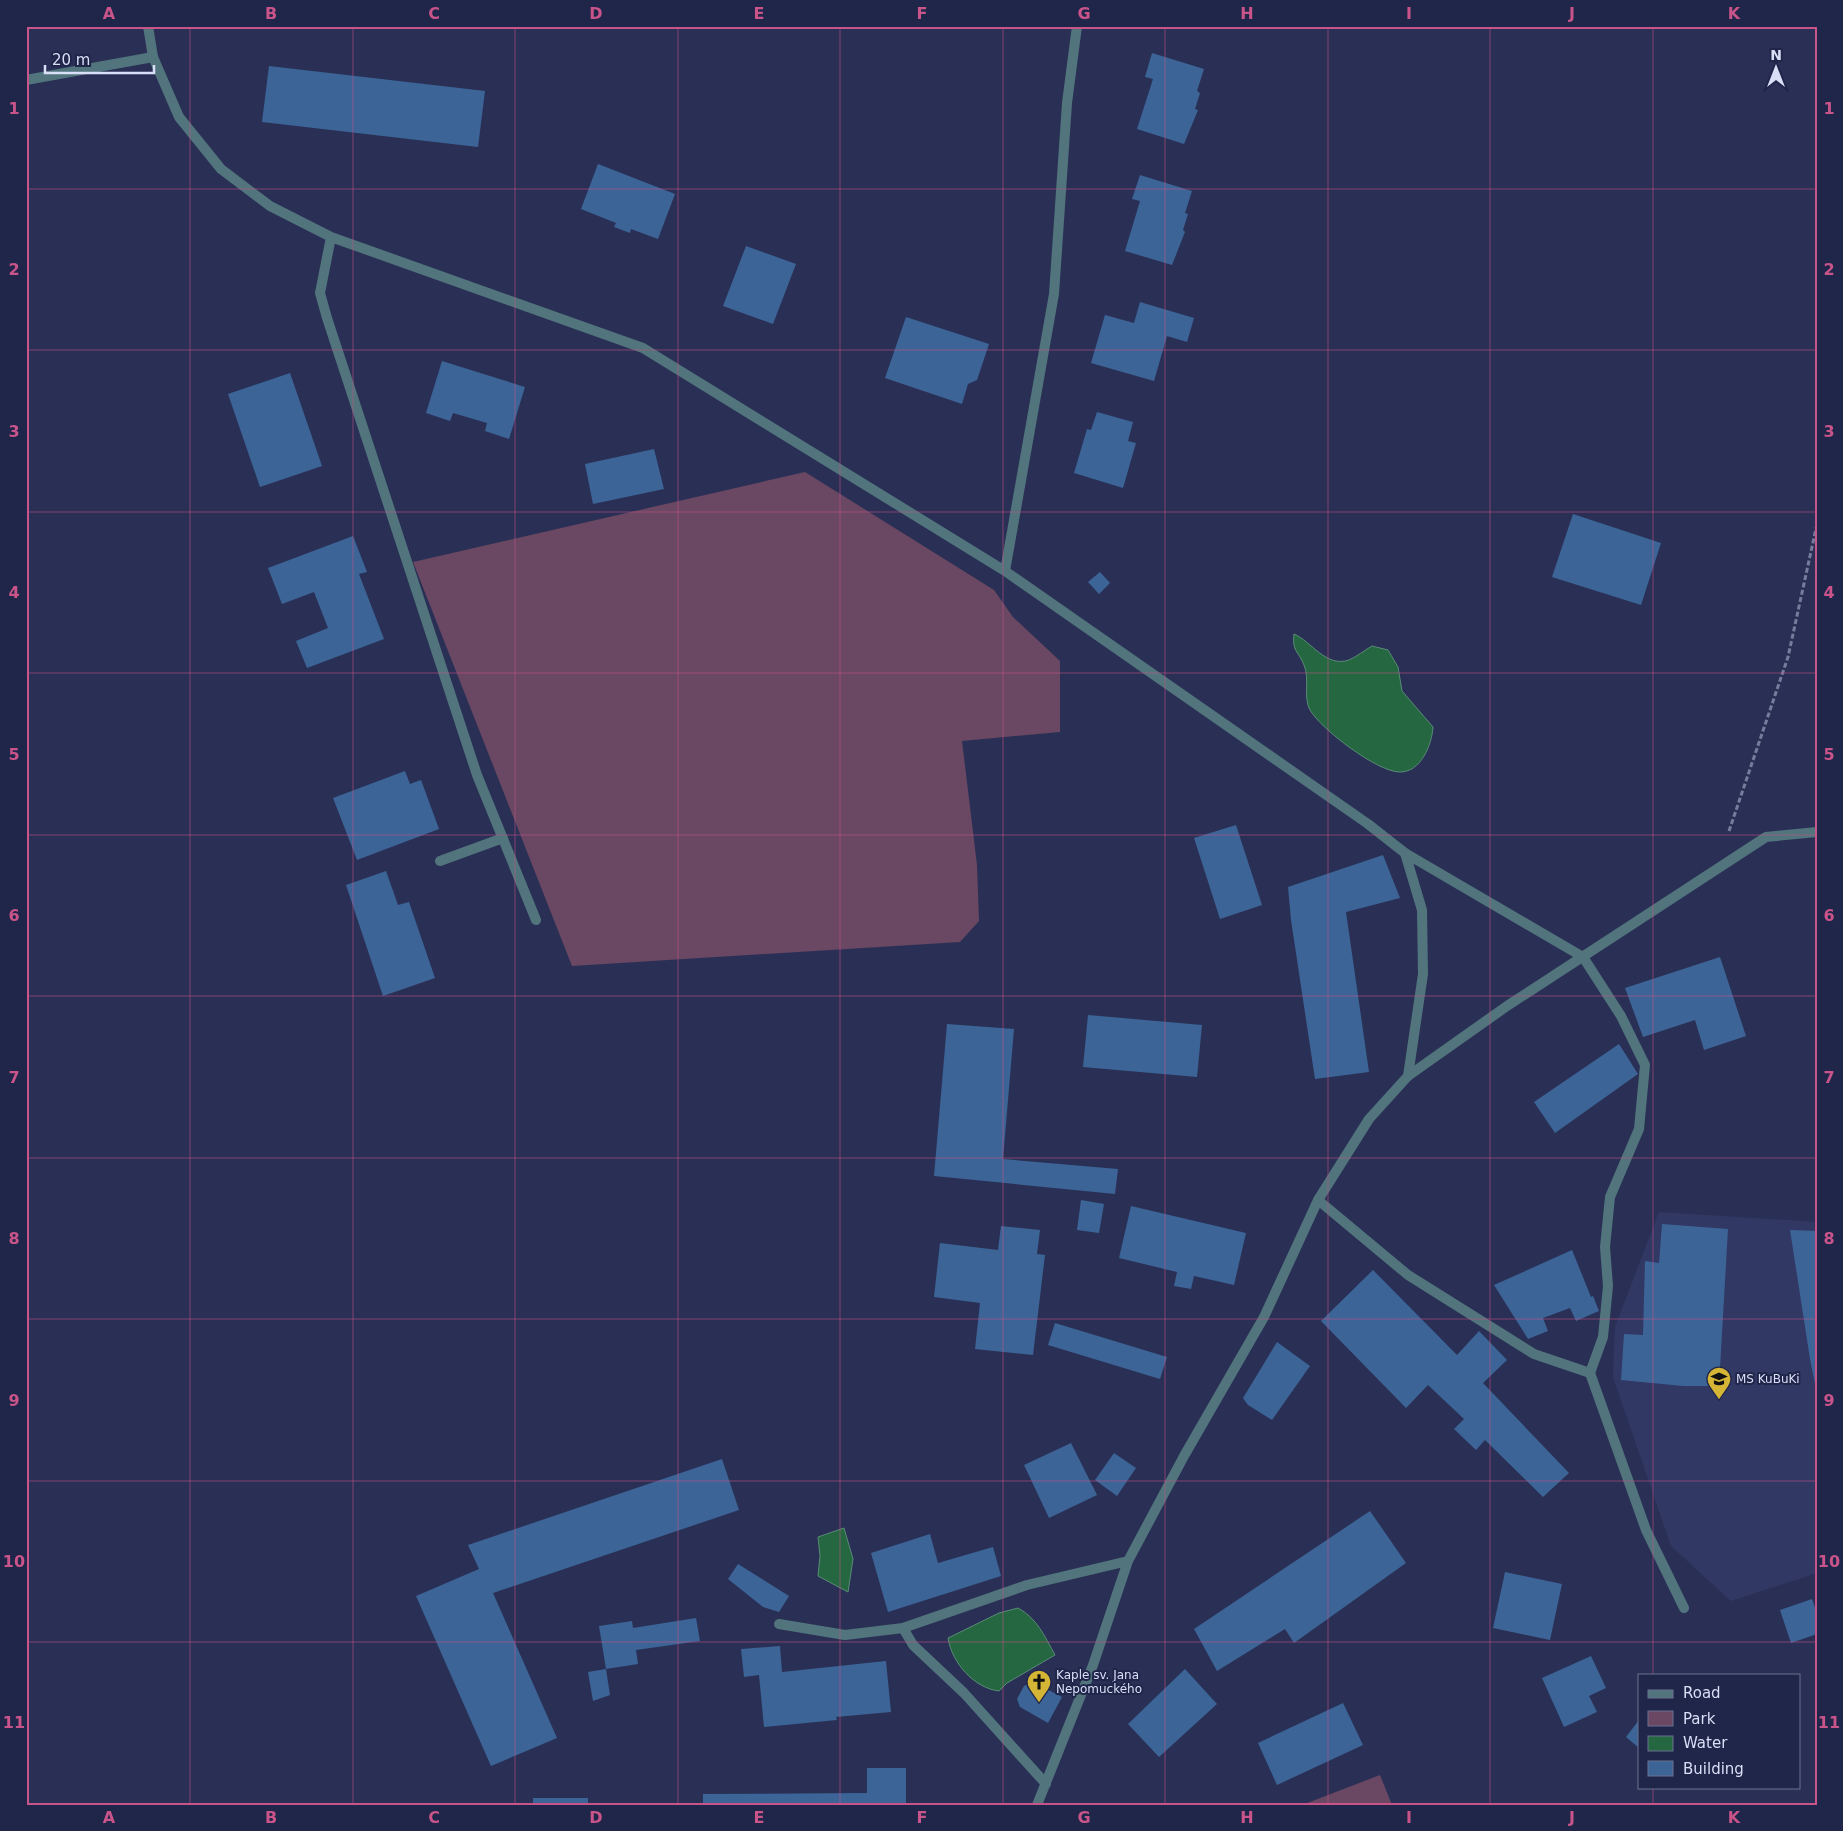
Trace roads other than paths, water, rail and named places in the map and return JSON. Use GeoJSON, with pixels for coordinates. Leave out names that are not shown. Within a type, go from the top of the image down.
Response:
{"type":"FeatureCollection","features":[{"type":"Feature","properties":{"kind":"street"},"geometry":{"type":"LineString","coordinates":[[148,26],[153,57],[179,118],[221,169],[270,206],[331,237],[643,348],[1004,571],[1368,824],[1405,853],[1583,957],[1621,1016],[1645,1065],[1638,1129],[1610,1197],[1605,1248],[1608,1286],[1603,1337],[1590,1373],[1646,1530],[1684,1608]]}},
{"type":"Feature","properties":{"kind":"street"},"geometry":{"type":"LineString","coordinates":[[1004,571],[1054,294],[1068,103],[1077,26]]}},
{"type":"Feature","properties":{"kind":"street"},"geometry":{"type":"LineString","coordinates":[[26,80],[153,57]]}},
{"type":"Feature","properties":{"kind":"street"},"geometry":{"type":"LineString","coordinates":[[331,237],[320,294],[327,318],[477,775],[536,920]]}},
{"type":"Feature","properties":{"kind":"street"},"geometry":{"type":"LineString","coordinates":[[1037,1805],[1093,1665],[1128,1561],[1184,1456],[1264,1317],[1318,1200],[1369,1119],[1408,1076],[1508,1006],[1716,869],[1766,837],[1817,832]]}},
{"type":"Feature","properties":{"kind":"street"},"geometry":{"type":"LineString","coordinates":[[440,862],[503,838]]}},
{"type":"Feature","properties":{"kind":"street"},"geometry":{"type":"LineString","coordinates":[[1405,853],[1422,910],[1424,974],[1408,1076]]}},
{"type":"Feature","properties":{"kind":"street"},"geometry":{"type":"LineString","coordinates":[[1318,1200],[1408,1275],[1534,1354],[1590,1373]]}},
{"type":"Feature","properties":{"kind":"street"},"geometry":{"type":"LineString","coordinates":[[779,1624],[845,1635],[903,1628],[1027,1585],[1128,1561]]}},
{"type":"Feature","properties":{"kind":"street"},"geometry":{"type":"LineString","coordinates":[[903,1628],[913,1645],[964,1694],[1046,1784]]}},
{"type":"Feature","properties":{"kind":"water"},"geometry":{"type":"Polygon","coordinates":[[[1294,634],[1319,653],[1333,660],[1349,660],[1372,646],[1388,650],[1398,667],[1402,691],[1433,727],[1428,749],[1419,763],[1407,771],[1389,770],[1377,765],[1350,748],[1325,728],[1308,705],[1306,670],[1295,648],[1294,634]]]}},
{"type":"Feature","properties":{"kind":"water"},"geometry":{"type":"Polygon","coordinates":[[[844,1528],[853,1559],[848,1592],[818,1576],[820,1556],[818,1537],[844,1528]]]}},
{"type":"Feature","properties":{"kind":"water"},"geometry":{"type":"Polygon","coordinates":[[[1018,1608],[1025,1612],[1035,1623],[1055,1655],[1007,1683],[999,1691],[990,1689],[973,1680],[959,1665],[950,1647],[948,1638],[999,1613],[1018,1608]]]}},
{"type":"Feature","properties":{"kind":"place","name":"MS KuBuKi"},"geometry":{"type":"Point","coordinates":[1719,1400]}},
{"type":"Feature","properties":{"kind":"place","name":"Kaple sv. Jana Nepomuckého"},"geometry":{"type":"Point","coordinates":[1039,1703]}}]}
